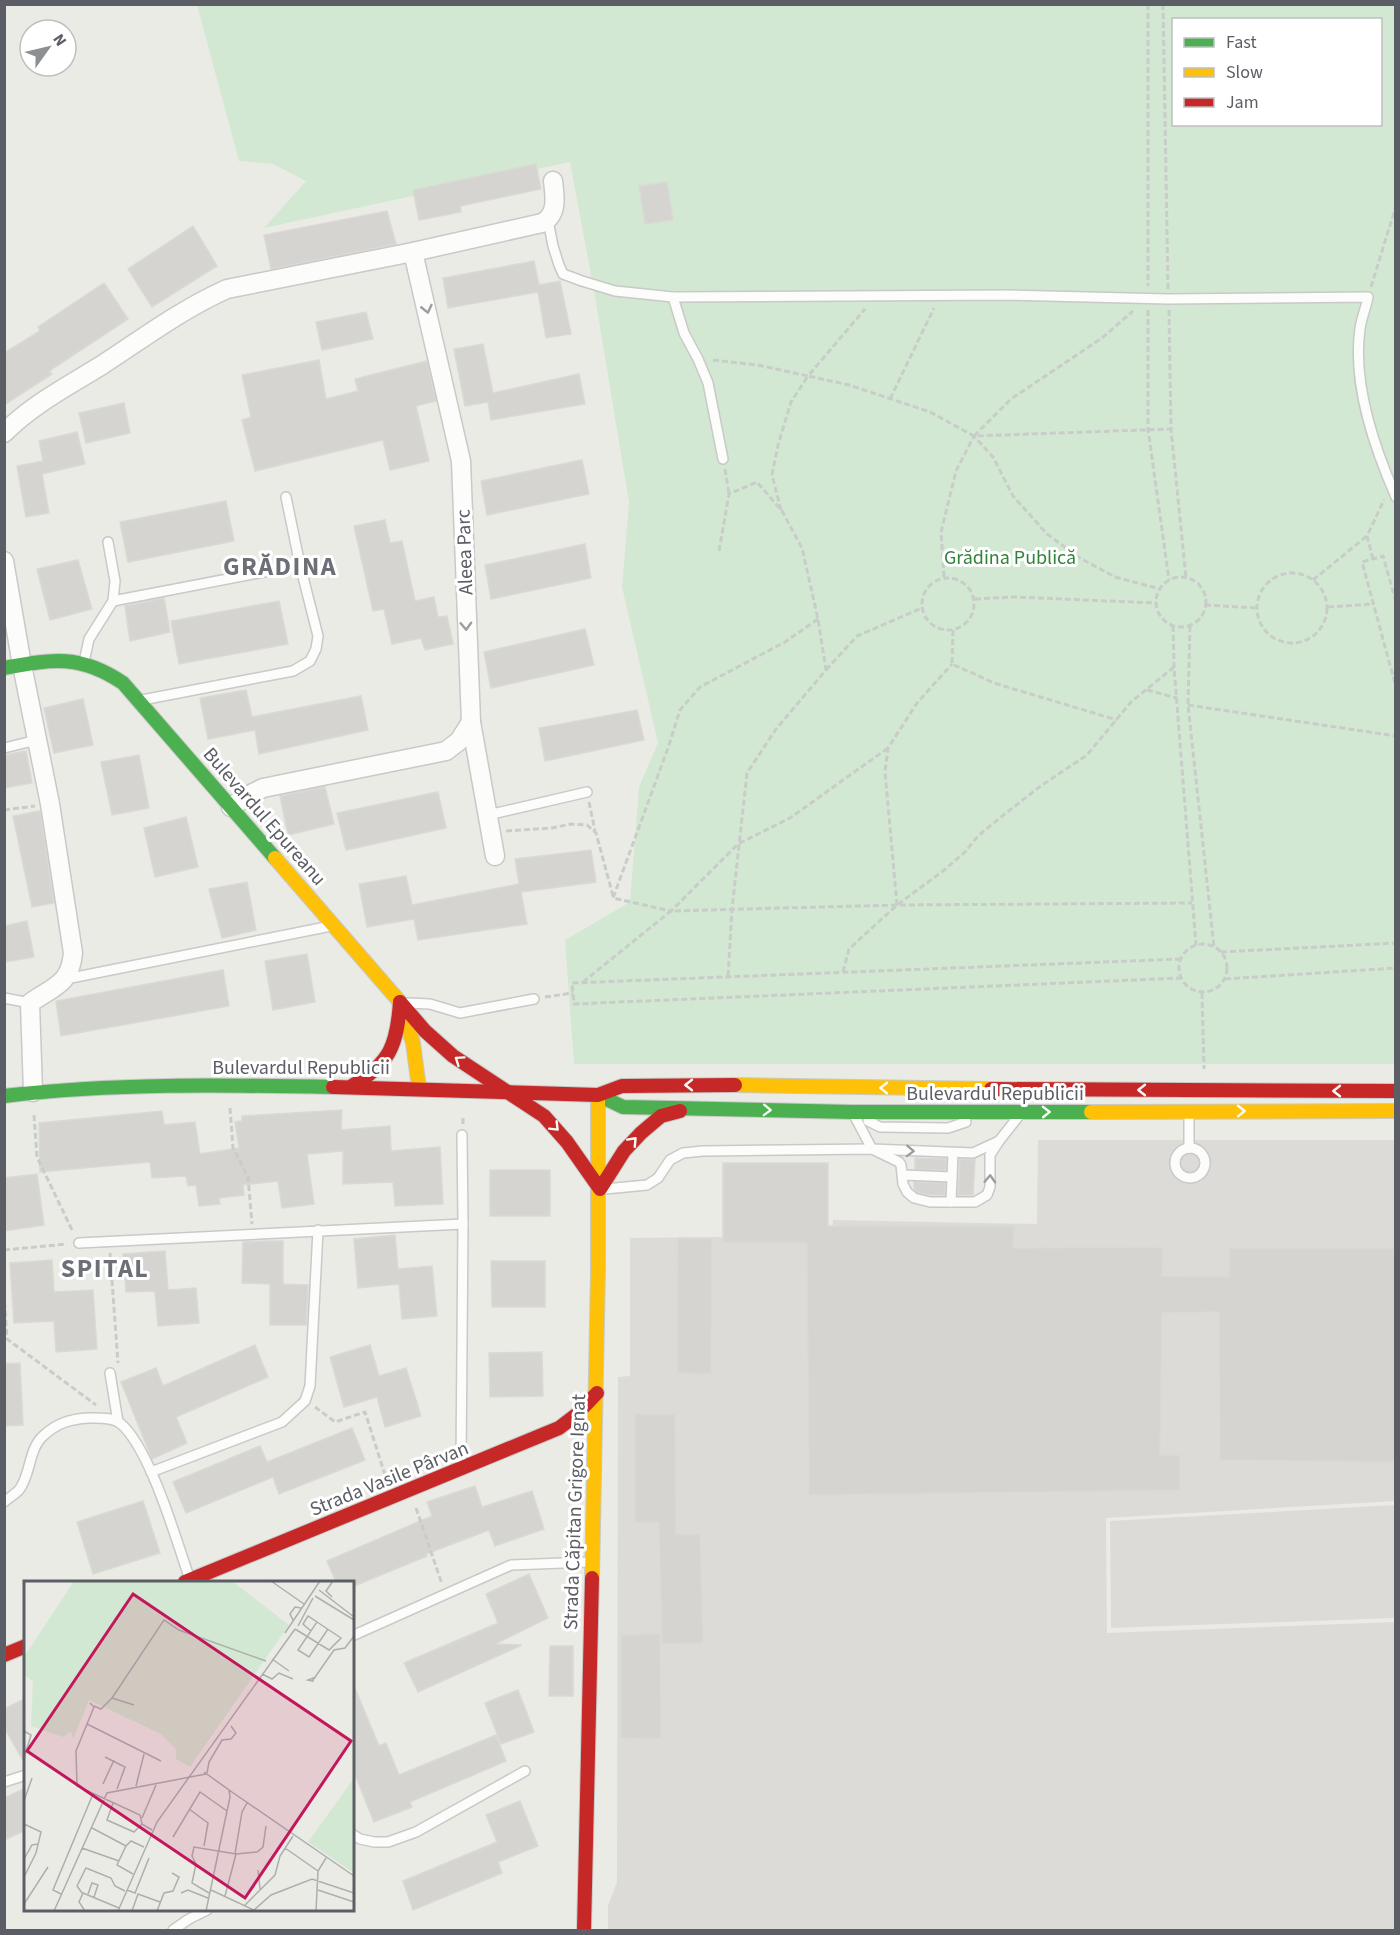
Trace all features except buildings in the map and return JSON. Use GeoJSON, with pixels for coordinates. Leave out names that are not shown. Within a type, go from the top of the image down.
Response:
{"type":"FeatureCollection","features":[{"type":"Feature","properties":{"kind":"main road","name":"Bulevardul Epureanu"},"geometry":{"type":"LineString","coordinates":[[13,666],[51,660],[70,660],[100,668],[123,683],[400,1002],[413,1043],[419,1088]]}},
{"type":"Feature","properties":{"kind":"main road"},"geometry":{"type":"LineString","coordinates":[[352,1086],[377,1069],[391,1049],[399,1027],[400,1002]]}},
{"type":"Feature","properties":{"kind":"main road"},"geometry":{"type":"LineString","coordinates":[[400,1002],[422,1029],[447,1052],[543,1115],[564,1137],[600,1189],[624,1151],[641,1133],[660,1116],[687,1108]]}},
{"type":"Feature","properties":{"kind":"main road","name":"Bulevardul Republicii"},"geometry":{"type":"LineString","coordinates":[[598,1095],[622,1086],[773,1085],[1206,1091],[1395,1091]]}},
{"type":"Feature","properties":{"kind":"main road","name":"Bulevardul Republicii"},"geometry":{"type":"LineString","coordinates":[[4,1096],[100,1088],[352,1086],[598,1095],[623,1107],[992,1113],[1395,1112]]}},
{"type":"Feature","properties":{"kind":"main road","name":"Strada Căpitan Grigore Ignat"},"geometry":{"type":"LineString","coordinates":[[584,1930],[597,1393],[600,1189],[598,1095]]}},
{"type":"Feature","properties":{"kind":"main road","name":"Strada Vasile Pârvan"},"geometry":{"type":"LineString","coordinates":[[191,1581],[560,1428],[597,1393]]}},
{"type":"Feature","properties":{"kind":"main road"},"geometry":{"type":"LineString","coordinates":[[4,1654],[24,1647]]}},
{"type":"Feature","properties":{"kind":"street"},"geometry":{"type":"LineString","coordinates":[[4,433],[44,400],[204,299],[227,289],[413,252],[542,223],[552,214],[556,200],[553,182]]}},
{"type":"Feature","properties":{"kind":"street","name":"Aleea Parc"},"geometry":{"type":"LineString","coordinates":[[413,252],[461,461],[471,722],[495,856]]}},
{"type":"Feature","properties":{"kind":"street"},"geometry":{"type":"LineString","coordinates":[[4,561],[13,666],[38,740],[73,953],[72,966],[66,979],[30,1003],[33,1092]]}},
{"type":"Feature","properties":{"kind":"street"},"geometry":{"type":"LineString","coordinates":[[231,807],[263,788],[446,751],[459,741],[471,722]]}},
{"type":"Feature","properties":{"kind":"lane"},"geometry":{"type":"LineString","coordinates":[[548,220],[553,246],[563,274],[615,291],[673,297],[1009,295],[1148,298],[1368,297],[1360,330],[1359,374],[1370,428],[1395,497]]}},
{"type":"Feature","properties":{"kind":"lane"},"geometry":{"type":"LineString","coordinates":[[673,297],[684,333],[708,383],[723,459]]}},
{"type":"Feature","properties":{"kind":"lane"},"geometry":{"type":"LineString","coordinates":[[139,700],[293,671],[310,661],[316,649],[318,636],[286,497]]}},
{"type":"Feature","properties":{"kind":"lane"},"geometry":{"type":"LineString","coordinates":[[83,664],[89,639],[113,601],[115,581],[108,542]]}},
{"type":"Feature","properties":{"kind":"lane"},"geometry":{"type":"LineString","coordinates":[[113,601],[300,565]]}},
{"type":"Feature","properties":{"kind":"lane"},"geometry":{"type":"LineString","coordinates":[[4,748],[38,740]]}},
{"type":"Feature","properties":{"kind":"lane"},"geometry":{"type":"LineString","coordinates":[[489,823],[587,792]]}},
{"type":"Feature","properties":{"kind":"lane"},"geometry":{"type":"LineString","coordinates":[[66,979],[333,926]]}},
{"type":"Feature","properties":{"kind":"lane"},"geometry":{"type":"LineString","coordinates":[[4,998],[30,1003]]}},
{"type":"Feature","properties":{"kind":"lane"},"geometry":{"type":"LineString","coordinates":[[400,1002],[430,1004],[460,1012],[534,999]]}},
{"type":"Feature","properties":{"kind":"lane"},"geometry":{"type":"LineString","coordinates":[[1188,1111],[1190,1148]]}},
{"type":"Feature","properties":{"kind":"lane"},"geometry":{"type":"LineString","coordinates":[[853,1112],[872,1149],[899,1162],[903,1184],[907,1192],[914,1198],[930,1202],[975,1202],[987,1195],[990,1187],[990,1155],[1022,1112]]}},
{"type":"Feature","properties":{"kind":"lane"},"geometry":{"type":"LineString","coordinates":[[461,1469],[462,1135]]}},
{"type":"Feature","properties":{"kind":"lane"},"geometry":{"type":"LineString","coordinates":[[600,1189],[647,1185],[658,1178],[670,1160],[683,1153],[872,1149],[973,1153],[999,1141]]}},
{"type":"Feature","properties":{"kind":"lane"},"geometry":{"type":"LineString","coordinates":[[951,1202],[953,1153]]}},
{"type":"Feature","properties":{"kind":"lane"},"geometry":{"type":"LineString","coordinates":[[903,1175],[952,1177]]}},
{"type":"Feature","properties":{"kind":"lane"},"geometry":{"type":"LineString","coordinates":[[79,1243],[463,1224]]}},
{"type":"Feature","properties":{"kind":"lane"},"geometry":{"type":"LineString","coordinates":[[151,1472],[282,1422],[305,1401],[310,1386],[318,1230]]}},
{"type":"Feature","properties":{"kind":"lane"},"geometry":{"type":"LineString","coordinates":[[110,1373],[118,1422],[137,1444],[151,1472],[189,1581]]}},
{"type":"Feature","properties":{"kind":"lane"},"geometry":{"type":"LineString","coordinates":[[4,1502],[19,1490],[32,1454],[41,1438],[60,1422],[91,1418],[118,1422]]}},
{"type":"Feature","properties":{"kind":"lane"},"geometry":{"type":"LineString","coordinates":[[354,1635],[511,1565],[592,1562]]}},
{"type":"Feature","properties":{"kind":"lane"},"geometry":{"type":"LineString","coordinates":[[354,1835],[374,1842],[388,1842],[416,1832],[525,1771]]}},
{"type":"Feature","properties":{"kind":"lane"},"geometry":{"type":"LineString","coordinates":[[4,1782],[24,1775]]}},
{"type":"Feature","properties":{"kind":"lane"},"geometry":{"type":"LineString","coordinates":[[173,1930],[205,1911]]}},
{"type":"Feature","properties":{"kind":"path"},"geometry":{"type":"LineString","coordinates":[[1368,297],[1395,206]]}},
{"type":"Feature","properties":{"kind":"path"},"geometry":{"type":"LineString","coordinates":[[782,511],[772,475],[790,402],[808,376],[876,296]]}},
{"type":"Feature","properties":{"kind":"path"},"geometry":{"type":"LineString","coordinates":[[890,399],[940,296]]}},
{"type":"Feature","properties":{"kind":"path"},"geometry":{"type":"LineString","coordinates":[[944,577],[941,532],[957,471],[974,436],[1011,399],[1102,338],[1148,298]]}},
{"type":"Feature","properties":{"kind":"path"},"geometry":{"type":"LineString","coordinates":[[698,359],[759,365],[849,385],[930,412],[974,436],[993,457],[1013,496],[1047,534],[1078,557],[1115,578],[1160,590]]}},
{"type":"Feature","properties":{"kind":"path"},"geometry":{"type":"LineString","coordinates":[[974,436],[1171,429]]}},
{"type":"Feature","properties":{"kind":"path"},"geometry":{"type":"LineString","coordinates":[[719,551],[729,494],[723,459]]}},
{"type":"Feature","properties":{"kind":"path"},"geometry":{"type":"LineString","coordinates":[[729,494],[757,482],[782,511],[802,548],[818,619],[826,670]]}},
{"type":"Feature","properties":{"kind":"path"},"geometry":{"type":"LineString","coordinates":[[1313,580],[1367,536],[1391,486]]}},
{"type":"Feature","properties":{"kind":"path"},"geometry":{"type":"LineString","coordinates":[[1367,536],[1373,559]]}},
{"type":"Feature","properties":{"kind":"path"},"geometry":{"type":"LineString","coordinates":[[1395,602],[1383,556],[1362,562],[1395,687]]}},
{"type":"Feature","properties":{"kind":"path"},"geometry":{"type":"LineString","coordinates":[[1282,574],[1304,575],[1313,580],[1321,588],[1328,607],[1321,628],[1314,637],[1293,644],[1271,637],[1263,629],[1258,619],[1258,597],[1264,587],[1272,579],[1282,574]]}},
{"type":"Feature","properties":{"kind":"path"},"geometry":{"type":"LineString","coordinates":[[944,577],[952,577],[967,584],[975,599],[972,615],[967,622],[953,630],[937,627],[930,622],[922,608],[925,592],[936,580],[944,577]]}},
{"type":"Feature","properties":{"kind":"path"},"geometry":{"type":"LineString","coordinates":[[1186,578],[1203,591],[1205,605],[1200,617],[1190,626],[1182,627],[1173,626],[1161,617],[1156,603],[1160,590],[1169,580],[1186,578]]}},
{"type":"Feature","properties":{"kind":"path"},"geometry":{"type":"LineString","coordinates":[[975,599],[1016,597],[1156,603]]}},
{"type":"Feature","properties":{"kind":"path"},"geometry":{"type":"LineString","coordinates":[[1328,607],[1373,604]]}},
{"type":"Feature","properties":{"kind":"path"},"geometry":{"type":"LineString","coordinates":[[1205,605],[1257,608]]}},
{"type":"Feature","properties":{"kind":"path"},"geometry":{"type":"LineString","coordinates":[[728,977],[738,844],[747,773],[776,729],[857,636],[922,608]]}},
{"type":"Feature","properties":{"kind":"path"},"geometry":{"type":"LineString","coordinates":[[613,898],[680,710],[700,687],[785,642],[818,619]]}},
{"type":"Feature","properties":{"kind":"path"},"geometry":{"type":"LineString","coordinates":[[1173,626],[1174,667],[1196,945]]}},
{"type":"Feature","properties":{"kind":"path"},"geometry":{"type":"LineString","coordinates":[[1190,626],[1188,705],[1214,947]]}},
{"type":"Feature","properties":{"kind":"path"},"geometry":{"type":"LineString","coordinates":[[582,983],[671,911],[738,844],[790,818],[888,748],[917,703],[952,664],[953,630]]}},
{"type":"Feature","properties":{"kind":"path"},"geometry":{"type":"LineString","coordinates":[[952,664],[994,683],[1117,720]]}},
{"type":"Feature","properties":{"kind":"path"},"geometry":{"type":"LineString","coordinates":[[843,972],[849,949],[897,905],[965,852],[978,836],[1001,817],[1042,785],[1087,755],[1131,702],[1174,667]]}},
{"type":"Feature","properties":{"kind":"path"},"geometry":{"type":"LineString","coordinates":[[1147,690],[1178,699]]}},
{"type":"Feature","properties":{"kind":"path"},"geometry":{"type":"LineString","coordinates":[[1188,705],[1395,736]]}},
{"type":"Feature","properties":{"kind":"path"},"geometry":{"type":"LineString","coordinates":[[888,748],[885,772],[897,905]]}},
{"type":"Feature","properties":{"kind":"path"},"geometry":{"type":"LineString","coordinates":[[587,792],[613,898]]}},
{"type":"Feature","properties":{"kind":"path"},"geometry":{"type":"LineString","coordinates":[[4,810],[50,804]]}},
{"type":"Feature","properties":{"kind":"path"},"geometry":{"type":"LineString","coordinates":[[489,823],[552,828],[571,824],[587,825],[596,833]]}},
{"type":"Feature","properties":{"kind":"path"},"geometry":{"type":"LineString","coordinates":[[613,898],[671,911],[897,905],[1192,903]]}},
{"type":"Feature","properties":{"kind":"path"},"geometry":{"type":"LineString","coordinates":[[1221,952],[1395,943]]}},
{"type":"Feature","properties":{"kind":"path"},"geometry":{"type":"LineString","coordinates":[[1196,945],[1214,947],[1221,952],[1227,965],[1225,979],[1216,989],[1202,993],[1190,988],[1181,978],[1179,965],[1189,948],[1196,945]]}},
{"type":"Feature","properties":{"kind":"path"},"geometry":{"type":"LineString","coordinates":[[1181,959],[572,983],[574,1004],[1181,978]]}},
{"type":"Feature","properties":{"kind":"path"},"geometry":{"type":"LineString","coordinates":[[1225,979],[1395,968]]}},
{"type":"Feature","properties":{"kind":"path"},"geometry":{"type":"LineString","coordinates":[[534,999],[573,993]]}},
{"type":"Feature","properties":{"kind":"path"},"geometry":{"type":"LineString","coordinates":[[1202,993],[1206,1091]]}},
{"type":"Feature","properties":{"kind":"path"},"geometry":{"type":"LineString","coordinates":[[229,1086],[233,1148],[248,1177],[253,1234]]}},
{"type":"Feature","properties":{"kind":"path"},"geometry":{"type":"LineString","coordinates":[[4,1250],[79,1243],[37,1157],[33,1092]]}},
{"type":"Feature","properties":{"kind":"path"},"geometry":{"type":"LineString","coordinates":[[109,1241],[118,1367],[110,1373]]}},
{"type":"Feature","properties":{"kind":"path"},"geometry":{"type":"LineString","coordinates":[[4,1293],[7,1339],[118,1422]]}},
{"type":"Feature","properties":{"kind":"path"},"geometry":{"type":"LineString","coordinates":[[305,1401],[335,1422],[365,1412],[392,1497]]}},
{"type":"Feature","properties":{"kind":"path"},"geometry":{"type":"LineString","coordinates":[[409,1490],[445,1594]]}},
{"type":"Feature","properties":{"kind":"shaded area"},"geometry":{"type":"Polygon","coordinates":[[[1038,1140],[1395,1140],[1395,1501],[1106,1518],[1107,1633],[1395,1622],[1395,1930],[608,1930],[608,1906],[617,1882],[618,1377],[630,1376],[630,1238],[714,1237],[832,1240],[833,1220],[1037,1224],[1038,1140]]]}},
{"type":"Feature","properties":{"kind":"shaded area"},"geometry":{"type":"Polygon","coordinates":[[[1395,1505],[1395,1618],[1111,1628],[1110,1521],[1395,1505]]]}},
{"type":"Feature","properties":{"kind":"green space","name":"Grădina Publică"},"geometry":{"type":"Polygon","coordinates":[[[197,5],[1395,5],[1395,1064],[574,1064],[565,940],[630,902],[639,787],[658,743],[622,587],[629,502],[570,162],[264,228],[306,181],[273,164],[239,161],[197,5]]]}},
{"type":"Feature","properties":{"kind":"traffic: fast"},"geometry":{"type":"LineString","coordinates":[[4,668],[37,662],[66,661],[93,667],[123,683],[275,858]]}},
{"type":"Feature","properties":{"kind":"traffic: fast"},"geometry":{"type":"LineString","coordinates":[[4,1096],[127,1087],[333,1087]]}},
{"type":"Feature","properties":{"kind":"traffic: fast"},"geometry":{"type":"LineString","coordinates":[[598,1095],[623,1107],[853,1112],[1091,1112]]}},
{"type":"Feature","properties":{"kind":"traffic: slow"},"geometry":{"type":"LineString","coordinates":[[275,858],[400,1002],[413,1043],[419,1088]]}},
{"type":"Feature","properties":{"kind":"traffic: slow"},"geometry":{"type":"LineString","coordinates":[[735,1085],[991,1089]]}},
{"type":"Feature","properties":{"kind":"traffic: slow"},"geometry":{"type":"LineString","coordinates":[[592,1578],[598,1270],[598,1095]]}},
{"type":"Feature","properties":{"kind":"traffic: slow"},"geometry":{"type":"LineString","coordinates":[[1091,1112],[1396,1111]]}},
{"type":"Feature","properties":{"kind":"traffic: jam"},"geometry":{"type":"LineString","coordinates":[[400,1002],[425,1031],[453,1056],[544,1116],[567,1142],[600,1189],[624,1151],[641,1133],[661,1116],[680,1111]]}},
{"type":"Feature","properties":{"kind":"traffic: jam"},"geometry":{"type":"LineString","coordinates":[[352,1086],[375,1069],[389,1052],[397,1030],[400,1002]]}},
{"type":"Feature","properties":{"kind":"traffic: jam"},"geometry":{"type":"LineString","coordinates":[[333,1087],[598,1095],[622,1086],[735,1085]]}},
{"type":"Feature","properties":{"kind":"traffic: jam"},"geometry":{"type":"LineString","coordinates":[[991,1089],[1396,1091]]}},
{"type":"Feature","properties":{"kind":"traffic: jam"},"geometry":{"type":"LineString","coordinates":[[187,1581],[559,1428],[576,1415],[597,1393]]}},
{"type":"Feature","properties":{"kind":"traffic: jam"},"geometry":{"type":"LineString","coordinates":[[584,1930],[592,1578]]}},
{"type":"Feature","properties":{"kind":"traffic: jam"},"geometry":{"type":"LineString","coordinates":[[4,1655],[24,1647]]}},
{"type":"Feature","properties":{"kind":"district","name":"GRĂDINA"},"geometry":{"type":"Point","coordinates":[280,566]}},
{"type":"Feature","properties":{"kind":"district","name":"SPITAL"},"geometry":{"type":"Point","coordinates":[105,1268]}}]}
